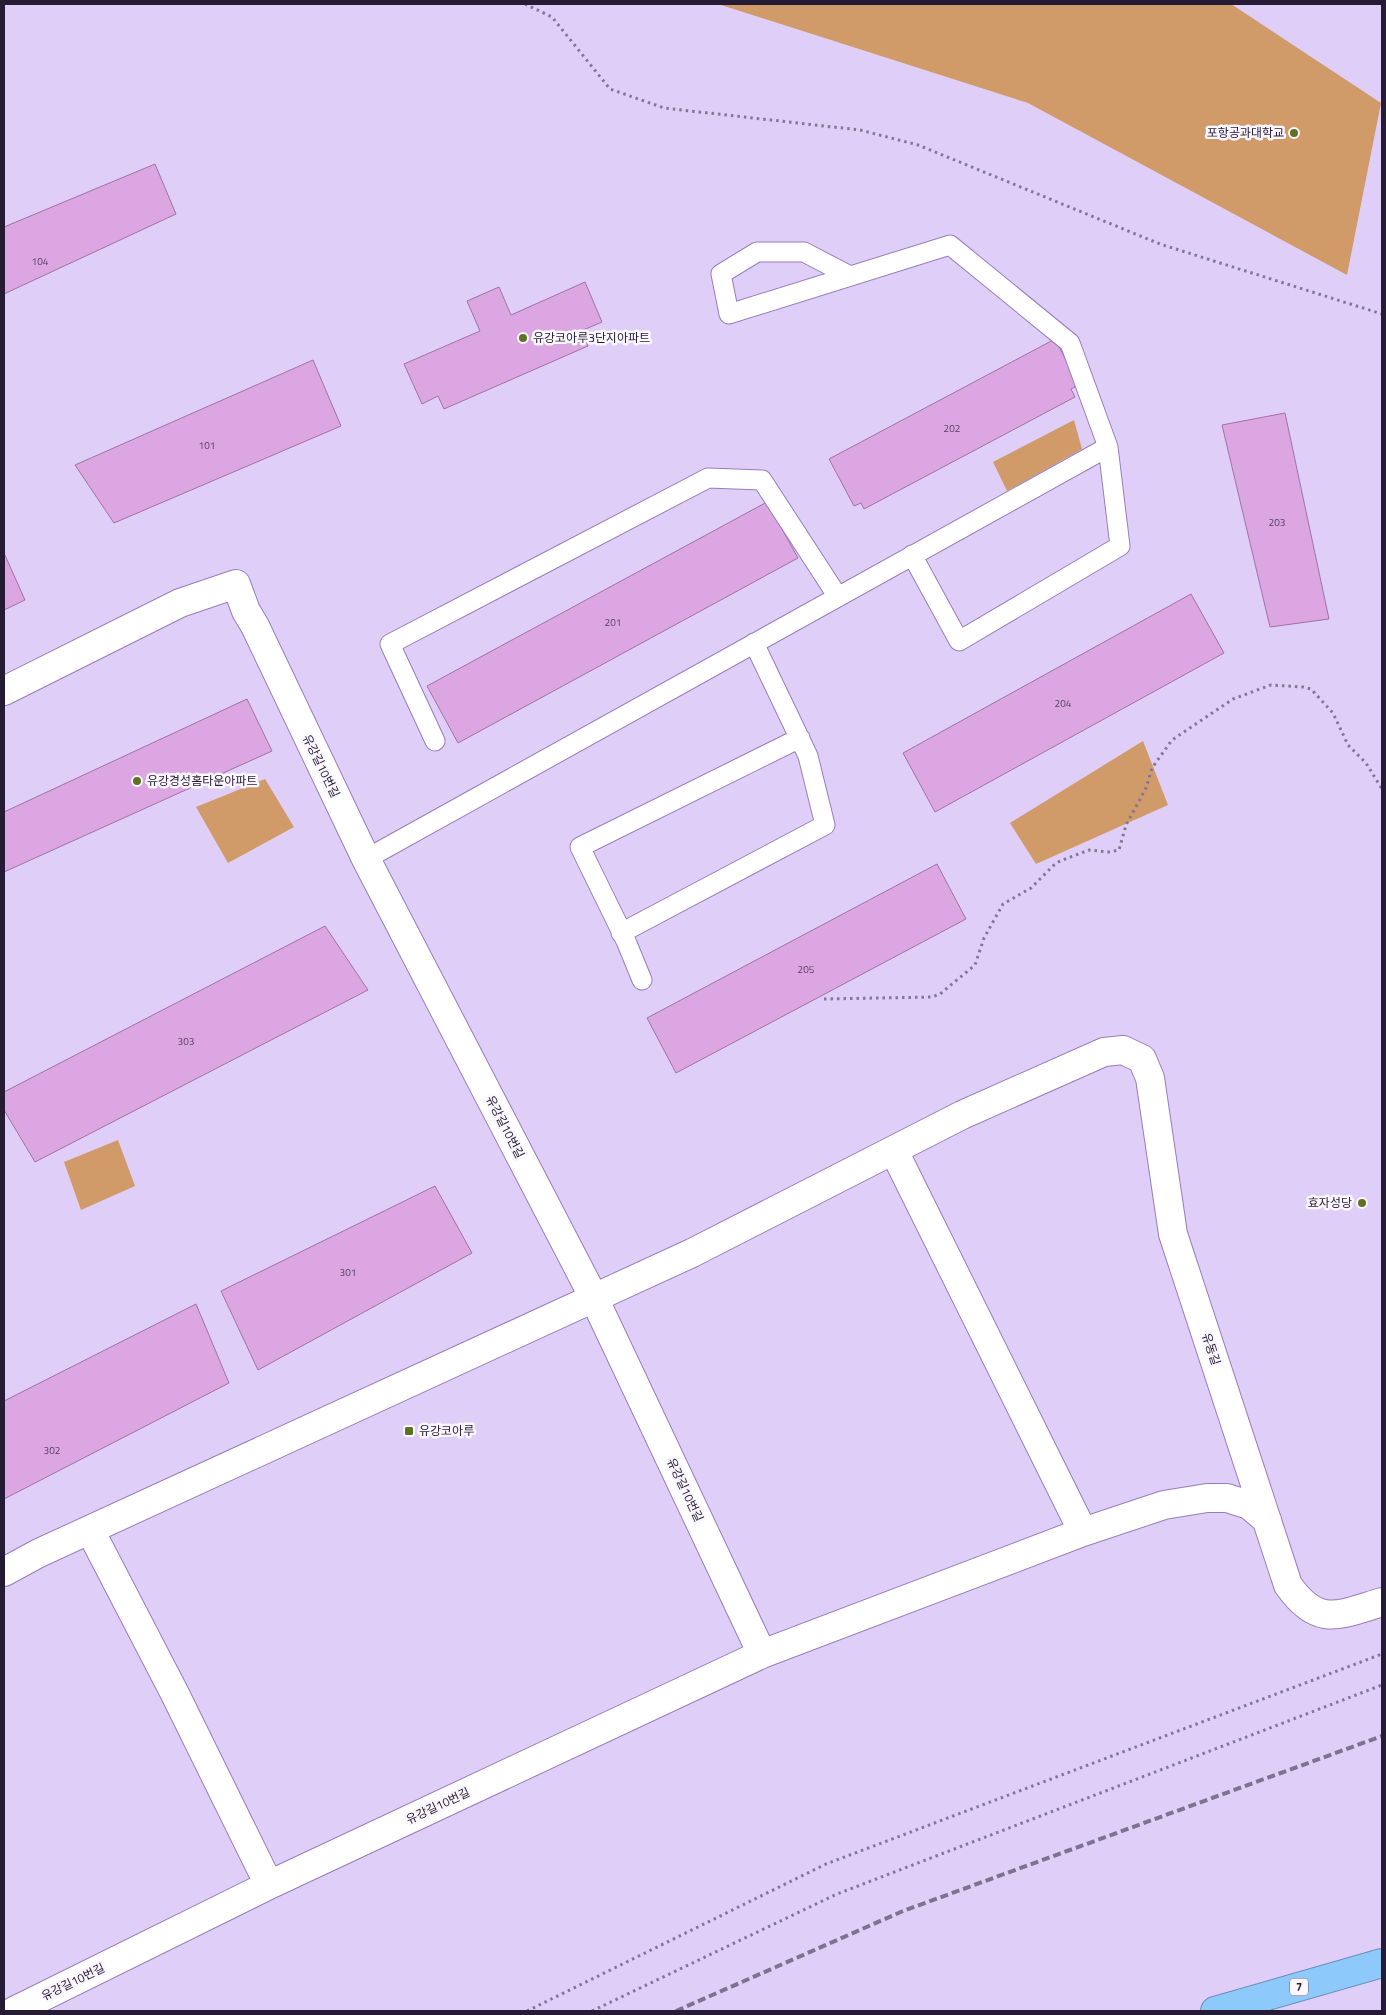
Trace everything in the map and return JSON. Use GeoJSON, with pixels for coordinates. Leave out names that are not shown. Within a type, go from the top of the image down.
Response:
{"type":"FeatureCollection","features":[{"type":"Feature","properties":{"kind":"highway","name":"7"},"geometry":{"type":"LineString","coordinates":[[1215,2011],[1382,1963]]}},
{"type":"Feature","properties":{"kind":"street","name":"유강길10번길"},"geometry":{"type":"LineString","coordinates":[[4,691],[180,603],[236,584],[246,611],[366,859],[594,1298],[762,1654],[268,1885],[14,2011]]}},
{"type":"Feature","properties":{"kind":"street","name":"유동길"},"geometry":{"type":"LineString","coordinates":[[4,1572],[90,1530],[692,1253],[962,1115],[1104,1052],[1123,1050],[1142,1059],[1150,1078],[1173,1234],[1288,1585],[1299,1600],[1315,1613],[1339,1615],[1382,1602]]}},
{"type":"Feature","properties":{"kind":"street"},"geometry":{"type":"LineString","coordinates":[[894,1151],[1083,1532]]}},
{"type":"Feature","properties":{"kind":"street"},"geometry":{"type":"LineString","coordinates":[[762,1654],[1083,1532],[1164,1505],[1207,1498],[1226,1498],[1250,1505],[1267,1520]]}},
{"type":"Feature","properties":{"kind":"street"},"geometry":{"type":"LineString","coordinates":[[90,1530],[175,1694],[268,1885]]}},
{"type":"Feature","properties":{"kind":"lane"},"geometry":{"type":"LineString","coordinates":[[850,276],[804,252],[757,252],[721,274],[729,314],[950,245],[1070,343],[1108,447],[1120,546],[959,641],[912,555]]}},
{"type":"Feature","properties":{"kind":"lane"},"geometry":{"type":"LineString","coordinates":[[366,859],[1108,447]]}},
{"type":"Feature","properties":{"kind":"lane"},"geometry":{"type":"LineString","coordinates":[[436,741],[390,644],[708,478],[762,480],[838,597]]}},
{"type":"Feature","properties":{"kind":"lane"},"geometry":{"type":"LineString","coordinates":[[621,932],[825,824],[808,756],[754,644]]}},
{"type":"Feature","properties":{"kind":"lane"},"geometry":{"type":"LineString","coordinates":[[642,980],[580,847],[800,738]]}},
{"type":"Feature","properties":{"kind":"path"},"geometry":{"type":"LineString","coordinates":[[526,4],[552,17],[610,88],[628,95],[664,108],[860,130],[918,145],[1160,244],[1382,314]]}},
{"type":"Feature","properties":{"kind":"path"},"geometry":{"type":"LineString","coordinates":[[824,999],[932,997],[940,994],[975,965],[984,938],[1003,904],[1031,888],[1060,861],[1089,850],[1108,852],[1118,850],[1126,824],[1146,788],[1152,768],[1172,740],[1228,702],[1263,687],[1271,685],[1311,689],[1333,713],[1348,745],[1366,762],[1382,789]]}},
{"type":"Feature","properties":{"kind":"path"},"geometry":{"type":"LineString","coordinates":[[527,2011],[826,1864],[1382,1654]]}},
{"type":"Feature","properties":{"kind":"path"},"geometry":{"type":"LineString","coordinates":[[592,2011],[837,1894],[1382,1684]]}},
{"type":"Feature","properties":{"kind":"shaded area"},"geometry":{"type":"Polygon","coordinates":[[[718,4],[1231,4],[1381,103],[1347,275],[1028,103],[718,4]]]}},
{"type":"Feature","properties":{"kind":"shaded area"},"geometry":{"type":"Polygon","coordinates":[[[1074,420],[1082,449],[1007,491],[993,462],[1074,420]]]}},
{"type":"Feature","properties":{"kind":"shaded area"},"geometry":{"type":"Polygon","coordinates":[[[1143,741],[1168,805],[1036,864],[1010,823],[1143,741]]]}},
{"type":"Feature","properties":{"kind":"shaded area"},"geometry":{"type":"Polygon","coordinates":[[[265,779],[294,827],[228,863],[196,807],[265,779]]]}},
{"type":"Feature","properties":{"kind":"shaded area"},"geometry":{"type":"Polygon","coordinates":[[[118,1140],[135,1186],[81,1210],[64,1162],[118,1140]]]}},
{"type":"Feature","properties":{"kind":"building"},"geometry":{"type":"Polygon","coordinates":[[[155,164],[176,214],[4,294],[4,227],[155,164]]]}},
{"type":"Feature","properties":{"kind":"building","name":"유강코아루3단지아파트"},"geometry":{"type":"Polygon","coordinates":[[[585,282],[602,322],[581,331],[588,346],[444,409],[438,396],[422,404],[404,364],[480,331],[467,301],[499,287],[511,315],[585,282]]]}},
{"type":"Feature","properties":{"kind":"building"},"geometry":{"type":"Polygon","coordinates":[[[1055,339],[1079,385],[1071,389],[1075,397],[864,509],[861,503],[854,506],[829,459],[1055,339]]]}},
{"type":"Feature","properties":{"kind":"building"},"geometry":{"type":"Polygon","coordinates":[[[313,360],[341,426],[114,523],[75,465],[313,360]]]}},
{"type":"Feature","properties":{"kind":"building"},"geometry":{"type":"Polygon","coordinates":[[[1285,413],[1329,619],[1270,627],[1222,425],[1285,413]]]}},
{"type":"Feature","properties":{"kind":"building"},"geometry":{"type":"Polygon","coordinates":[[[767,502],[798,558],[458,743],[427,686],[767,502]]]}},
{"type":"Feature","properties":{"kind":"building"},"geometry":{"type":"Polygon","coordinates":[[[4,553],[25,600],[4,610],[4,553]]]}},
{"type":"Feature","properties":{"kind":"building"},"geometry":{"type":"Polygon","coordinates":[[[1191,594],[1224,653],[935,812],[903,753],[1191,594]]]}},
{"type":"Feature","properties":{"kind":"building","name":"유강경성홈타운아파트"},"geometry":{"type":"Polygon","coordinates":[[[247,699],[272,751],[4,872],[4,812],[247,699]]]}},
{"type":"Feature","properties":{"kind":"building"},"geometry":{"type":"Polygon","coordinates":[[[937,864],[966,919],[676,1073],[647,1018],[937,864]]]}},
{"type":"Feature","properties":{"kind":"building"},"geometry":{"type":"Polygon","coordinates":[[[325,926],[368,990],[35,1162],[4,1110],[4,1092],[325,926]]]}},
{"type":"Feature","properties":{"kind":"building"},"geometry":{"type":"Polygon","coordinates":[[[435,1186],[472,1253],[258,1370],[221,1291],[435,1186]]]}},
{"type":"Feature","properties":{"kind":"building"},"geometry":{"type":"Polygon","coordinates":[[[196,1304],[229,1383],[4,1499],[4,1401],[196,1304]]]}},
{"type":"Feature","properties":{"kind":"railway"},"geometry":{"type":"LineString","coordinates":[[676,2011],[903,1911],[1382,1736]]}},
{"type":"Feature","properties":{"kind":"place","name":"포항공과대학교"},"geometry":{"type":"Point","coordinates":[1294,133]}},
{"type":"Feature","properties":{"kind":"place","name":"유강코아루3단지아파트"},"geometry":{"type":"Point","coordinates":[523,338]}},
{"type":"Feature","properties":{"kind":"place","name":"유강경성홈타운아파트"},"geometry":{"type":"Point","coordinates":[137,781]}},
{"type":"Feature","properties":{"kind":"place","name":"효자성당"},"geometry":{"type":"Point","coordinates":[1362,1203]}},
{"type":"Feature","properties":{"kind":"place","name":"유강코아루"},"geometry":{"type":"Point","coordinates":[409,1431]}}]}
